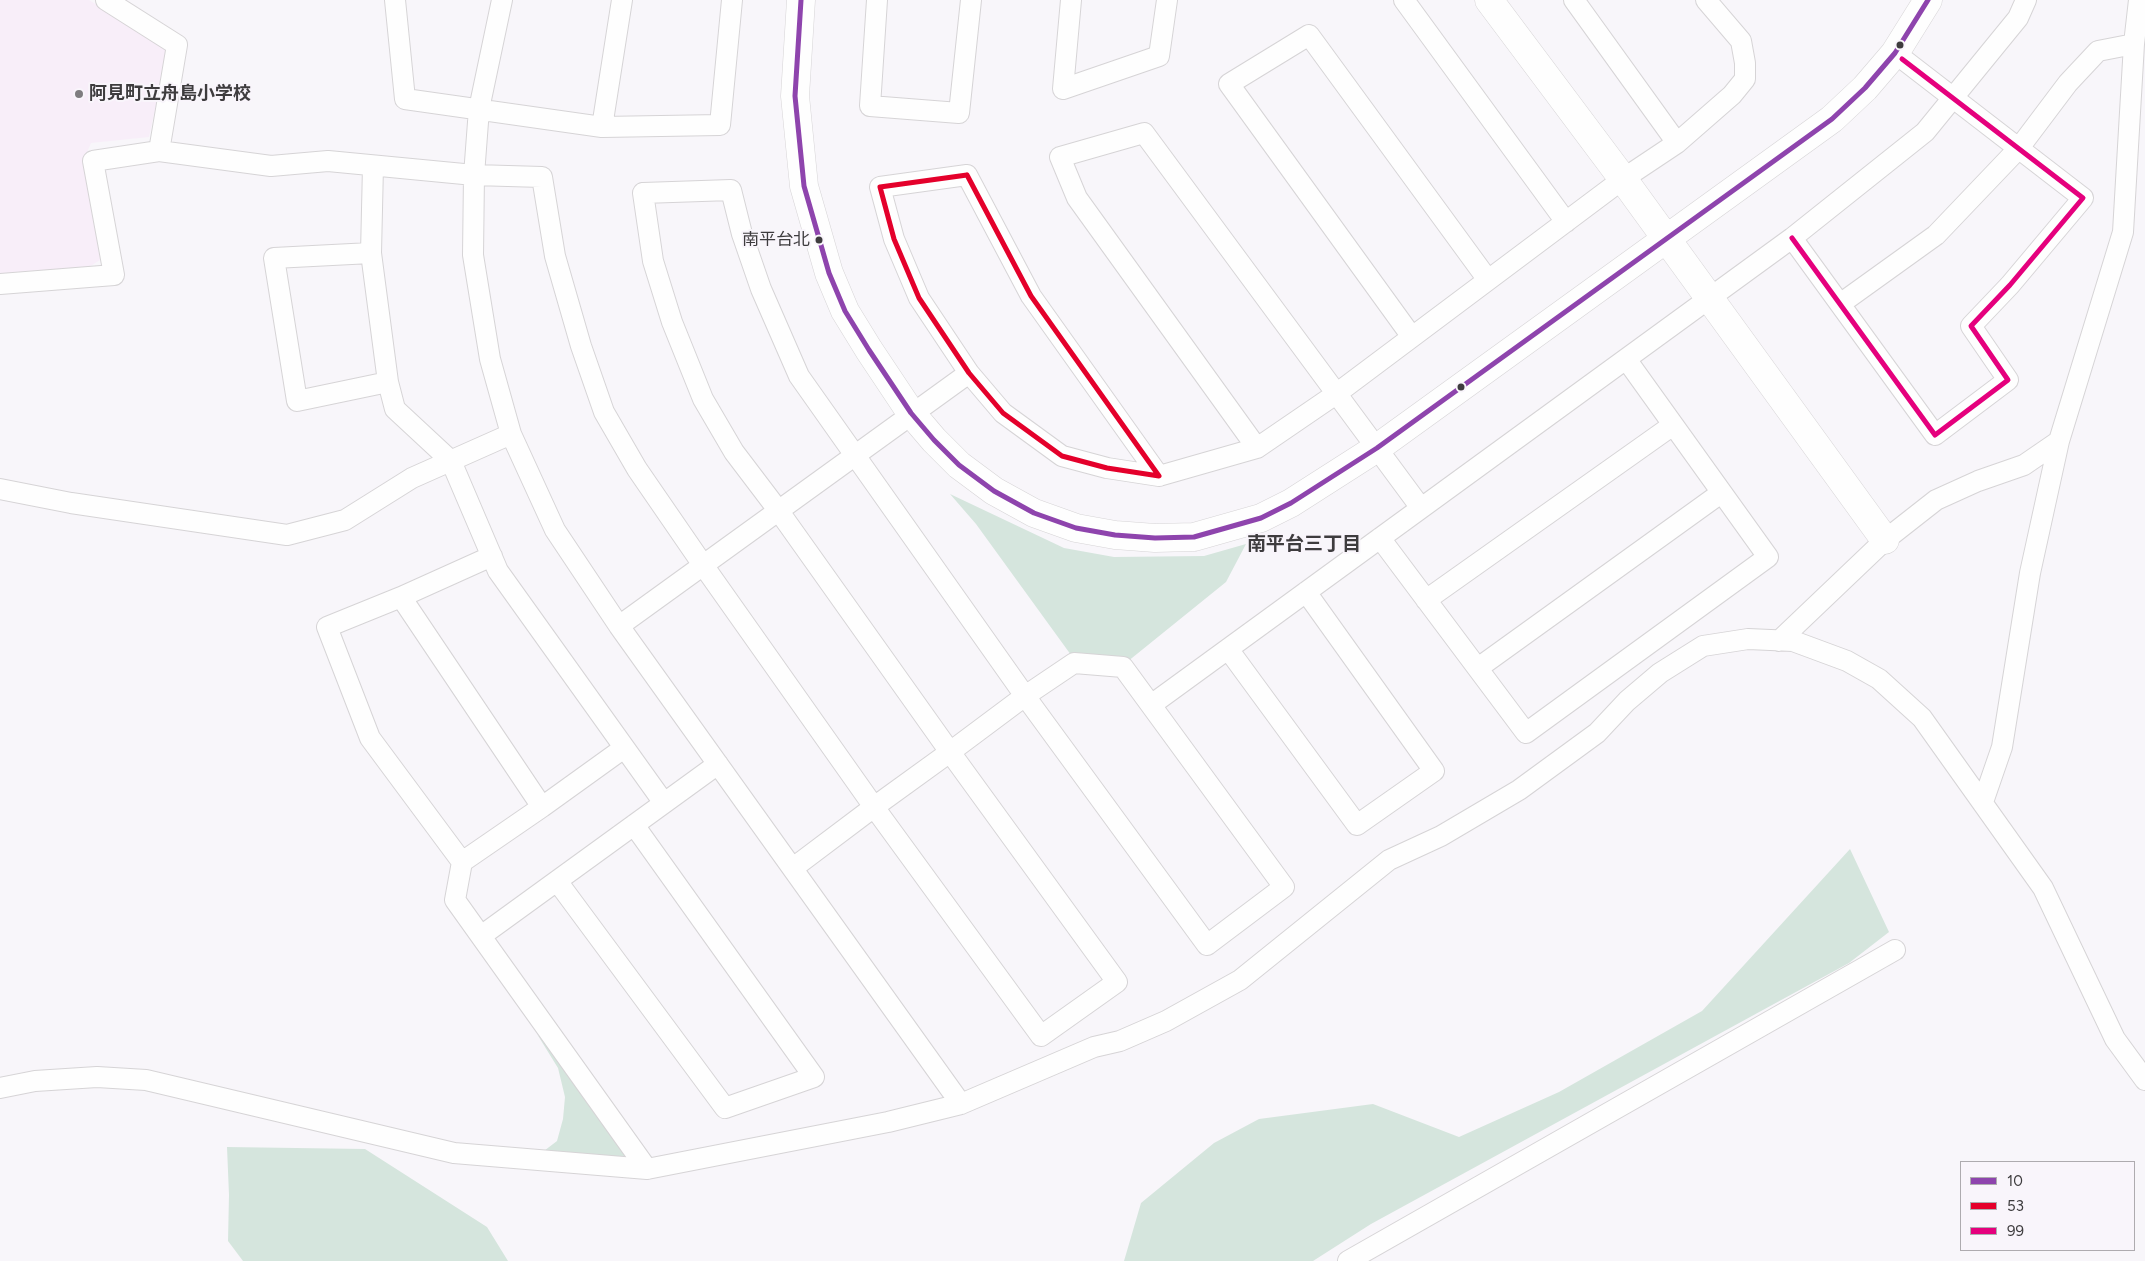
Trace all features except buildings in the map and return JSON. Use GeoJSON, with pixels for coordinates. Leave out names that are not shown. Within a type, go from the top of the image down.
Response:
{"type":"FeatureCollection","features":[{"type":"Feature","properties":{"kind":"street"},"geometry":{"type":"LineString","coordinates":[[106,0],[176,45],[158,151]]}},
{"type":"Feature","properties":{"kind":"street"},"geometry":{"type":"LineString","coordinates":[[395,0],[405,99],[602,127],[720,125],[732,0]]}},
{"type":"Feature","properties":{"kind":"street"},"geometry":{"type":"LineString","coordinates":[[502,0],[479,109],[474,176],[473,255],[490,359],[512,434],[555,530],[619,626],[961,1104]]}},
{"type":"Feature","properties":{"kind":"street"},"geometry":{"type":"LineString","coordinates":[[602,127],[622,0]]}},
{"type":"Feature","properties":{"kind":"street"},"geometry":{"type":"LineString","coordinates":[[801,0],[795,96],[804,186],[814,227],[829,274],[845,311],[911,413],[959,465],[994,491],[1034,513],[1076,528],[1123,536],[1194,537],[1261,518],[1291,503],[1376,448],[1667,240],[1832,118],[1865,88],[1895,53],[1928,0]]}},
{"type":"Feature","properties":{"kind":"street"},"geometry":{"type":"LineString","coordinates":[[877,0],[870,106],[959,113],[971,0]]}},
{"type":"Feature","properties":{"kind":"street"},"geometry":{"type":"LineString","coordinates":[[1071,0],[1063,89],[1159,56],[1167,0]]}},
{"type":"Feature","properties":{"kind":"street"},"geometry":{"type":"LineString","coordinates":[[1404,0],[1566,222]]}},
{"type":"Feature","properties":{"kind":"street"},"geometry":{"type":"LineString","coordinates":[[1490,0],[1623,179],[1885,540]]}},
{"type":"Feature","properties":{"kind":"street"},"geometry":{"type":"LineString","coordinates":[[1574,0],[1676,143]]}},
{"type":"Feature","properties":{"kind":"street"},"geometry":{"type":"LineString","coordinates":[[1159,476],[1031,296],[966,175],[880,187],[894,239],[919,298],[968,373],[1003,414],[1062,456],[1106,468],[1159,476],[1257,448],[1336,394],[1623,179],[1676,143],[1732,95],[1744,79],[1741,41],[1706,0]]}},
{"type":"Feature","properties":{"kind":"street"},"geometry":{"type":"LineString","coordinates":[[1151,706],[1792,238],[1925,132],[2018,18],[2026,0]]}},
{"type":"Feature","properties":{"kind":"street"},"geometry":{"type":"LineString","coordinates":[[1983,802],[2002,748],[2030,573],[2059,440],[2123,232],[2134,44],[2139,0]]}},
{"type":"Feature","properties":{"kind":"street"},"geometry":{"type":"LineString","coordinates":[[1412,337],[1229,84],[1309,35],[1488,280]]}},
{"type":"Feature","properties":{"kind":"street"},"geometry":{"type":"LineString","coordinates":[[1840,304],[1936,235],[2019,148],[2068,83],[2098,51],[2134,44]]}},
{"type":"Feature","properties":{"kind":"street"},"geometry":{"type":"LineString","coordinates":[[1792,238],[1935,435],[2008,380],[1971,326],[2010,285],[2083,198],[1895,53]]}},
{"type":"Feature","properties":{"kind":"street"},"geometry":{"type":"LineString","coordinates":[[1257,448],[1077,198],[1060,157],[1144,133],[1421,508]]}},
{"type":"Feature","properties":{"kind":"street"},"geometry":{"type":"LineString","coordinates":[[0,284],[114,275],[93,161],[158,151],[271,166],[328,161],[474,176],[542,177],[555,256],[580,346],[604,412],[637,469],[874,808],[1041,1036],[1117,982],[950,752],[778,510],[734,452],[703,399],[672,322],[653,261],[643,193],[731,190],[754,271],[798,376],[1025,696],[1207,945],[1284,887],[1123,667],[1074,663],[1025,696],[950,752],[874,808],[793,868]]}},
{"type":"Feature","properties":{"kind":"street"},"geometry":{"type":"LineString","coordinates":[[373,166],[372,253],[388,382],[396,409],[451,461],[498,571],[664,803]]}},
{"type":"Feature","properties":{"kind":"street"},"geometry":{"type":"LineString","coordinates":[[372,253],[274,258],[297,401],[388,382]]}},
{"type":"Feature","properties":{"kind":"street"},"geometry":{"type":"LineString","coordinates":[[1380,538],[1526,733],[1768,558],[1626,359]]}},
{"type":"Feature","properties":{"kind":"street"},"geometry":{"type":"LineString","coordinates":[[619,626],[968,373]]}},
{"type":"Feature","properties":{"kind":"street"},"geometry":{"type":"LineString","coordinates":[[1426,600],[1673,425]]}},
{"type":"Feature","properties":{"kind":"street"},"geometry":{"type":"LineString","coordinates":[[0,488],[71,503],[287,534],[345,520],[412,478],[512,434]]}},
{"type":"Feature","properties":{"kind":"street"},"geometry":{"type":"LineString","coordinates":[[1779,641],[1885,540],[1936,500],[1978,480],[2024,465],[2059,440]]}},
{"type":"Feature","properties":{"kind":"street"},"geometry":{"type":"LineString","coordinates":[[1478,668],[1721,492]]}},
{"type":"Feature","properties":{"kind":"street"},"geometry":{"type":"LineString","coordinates":[[492,556],[401,597],[327,627],[370,738],[462,862],[456,900],[646,1169]]}},
{"type":"Feature","properties":{"kind":"street"},"geometry":{"type":"LineString","coordinates":[[1228,649],[1357,825],[1434,771],[1306,592]]}},
{"type":"Feature","properties":{"kind":"street"},"geometry":{"type":"LineString","coordinates":[[401,597],[542,807]]}},
{"type":"Feature","properties":{"kind":"street"},"geometry":{"type":"LineString","coordinates":[[0,1088],[35,1082],[97,1077],[146,1080],[454,1153],[646,1169],[888,1122],[961,1104],[1094,1047],[1120,1041],[1166,1021],[1240,980],[1389,860],[1441,836],[1519,790],[1597,733],[1627,701],[1660,673],[1702,646],[1748,639],[1793,641],[1847,661],[1879,679],[1922,718],[2043,888],[2115,1038],[2145,1080]]}},
{"type":"Feature","properties":{"kind":"street"},"geometry":{"type":"LineString","coordinates":[[462,862],[624,748]]}},
{"type":"Feature","properties":{"kind":"street"},"geometry":{"type":"LineString","coordinates":[[480,936],[718,764]]}},
{"type":"Feature","properties":{"kind":"street"},"geometry":{"type":"LineString","coordinates":[[556,881],[725,1108],[814,1077],[634,825]]}},
{"type":"Feature","properties":{"kind":"street"},"geometry":{"type":"LineString","coordinates":[[1348,1261],[1895,950]]}},
{"type":"Feature","properties":{"kind":"shaded area","name":"阿見町立舟島小学校"},"geometry":{"type":"Polygon","coordinates":[[[0,0],[89,0],[168,50],[149,137],[91,143],[84,159],[100,260],[89,267],[0,274],[0,0]]]}},
{"type":"Feature","properties":{"kind":"shaded area"},"geometry":{"type":"Polygon","coordinates":[[[950,494],[1064,548],[1114,557],[1204,556],[1246,544],[1226,582],[1127,662],[1071,655],[976,524],[950,494]]]}},
{"type":"Feature","properties":{"kind":"shaded area"},"geometry":{"type":"Polygon","coordinates":[[[1850,849],[1889,932],[1849,963],[1371,1224],[1313,1261],[1124,1261],[1141,1203],[1214,1143],[1259,1119],[1373,1104],[1459,1137],[1559,1092],[1702,1011],[1850,849]]]}},
{"type":"Feature","properties":{"kind":"shaded area"},"geometry":{"type":"Polygon","coordinates":[[[537,1034],[639,1165],[540,1154],[557,1141],[563,1119],[565,1097],[558,1068],[537,1034]]]}},
{"type":"Feature","properties":{"kind":"shaded area"},"geometry":{"type":"Polygon","coordinates":[[[227,1147],[365,1149],[487,1227],[508,1261],[243,1261],[228,1241],[227,1147]]]}},
{"type":"Feature","properties":{"kind":"transit line","name":"10"},"geometry":{"type":"LineString","coordinates":[[801,0],[795,96],[804,186],[829,273],[845,311],[869,350],[911,413],[934,440],[959,465],[994,491],[1034,513],[1076,528],[1115,535],[1155,538],[1194,537],[1261,518],[1291,503],[1377,448],[1832,119],[1865,88],[1895,53],[1928,0]]}},
{"type":"Feature","properties":{"kind":"transit line","name":"99"},"geometry":{"type":"LineString","coordinates":[[1792,238],[1935,435],[2008,380],[1971,326],[2010,285],[2083,198],[1902,59]]}},
{"type":"Feature","properties":{"kind":"transit line","name":"53"},"geometry":{"type":"LineString","coordinates":[[967,175],[1031,296],[1159,476],[1107,468],[1062,456],[1003,413],[969,373],[919,298],[894,239],[880,187],[967,175]]}},
{"type":"Feature","properties":{"kind":"place","name":"阿見町立舟島小学校"},"geometry":{"type":"Point","coordinates":[79,94]}},
{"type":"Feature","properties":{"kind":"place","name":"南平台北"},"geometry":{"type":"Point","coordinates":[819,240]}},
{"type":"Feature","properties":{"kind":"district","name":"南平台三丁目"},"geometry":{"type":"Point","coordinates":[1304,544]}}]}
